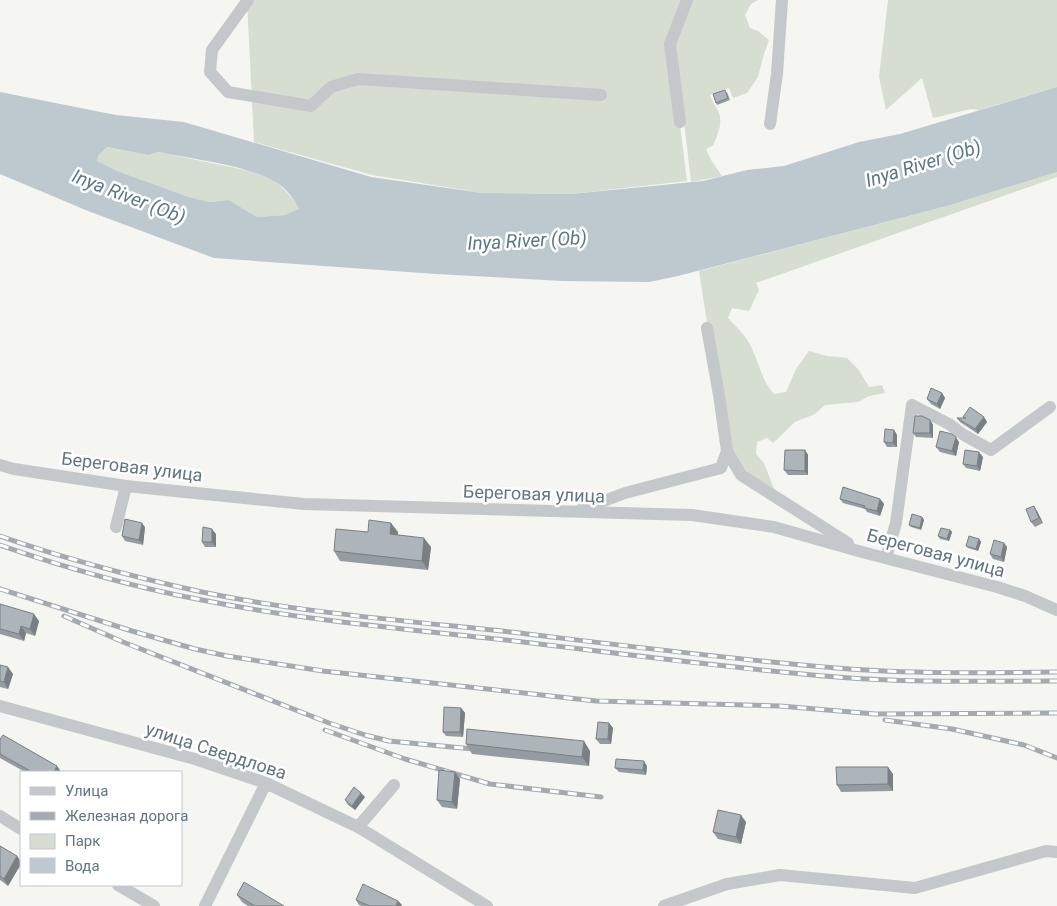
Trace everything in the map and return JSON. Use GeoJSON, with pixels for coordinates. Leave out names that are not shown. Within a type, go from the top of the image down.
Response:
{"type":"FeatureCollection","features":[{"type":"Feature","properties":{"kind":"street"},"geometry":{"type":"LineString","coordinates":[[248,0],[212,50],[210,72],[228,92],[311,106],[331,87],[358,79],[601,95]]}},
{"type":"Feature","properties":{"kind":"street"},"geometry":{"type":"LineString","coordinates":[[680,122],[670,44],[686,0]]}},
{"type":"Feature","properties":{"kind":"street"},"geometry":{"type":"LineString","coordinates":[[770,124],[777,74],[782,0]]}},
{"type":"Feature","properties":{"kind":"street"},"geometry":{"type":"LineString","coordinates":[[707,328],[727,451],[741,475],[862,552]]}},
{"type":"Feature","properties":{"kind":"street"},"geometry":{"type":"LineString","coordinates":[[886,558],[896,523],[912,405],[949,424],[964,436],[991,450],[1050,407]]}},
{"type":"Feature","properties":{"kind":"street"},"geometry":{"type":"LineString","coordinates":[[572,513],[625,493],[721,468],[727,451]]}},
{"type":"Feature","properties":{"kind":"street","name":"Береговая улица"},"geometry":{"type":"LineString","coordinates":[[0,465],[14,469],[126,486],[304,504],[692,515],[774,526],[862,552],[997,587],[1025,596],[1057,610]]}},
{"type":"Feature","properties":{"kind":"street"},"geometry":{"type":"LineString","coordinates":[[116,527],[126,486]]}},
{"type":"Feature","properties":{"kind":"street","name":"улица Свердлова"},"geometry":{"type":"LineString","coordinates":[[0,706],[195,759],[266,783],[358,826],[486,906]]}},
{"type":"Feature","properties":{"kind":"street"},"geometry":{"type":"LineString","coordinates":[[205,906],[266,783]]}},
{"type":"Feature","properties":{"kind":"street"},"geometry":{"type":"LineString","coordinates":[[358,826],[394,785]]}},
{"type":"Feature","properties":{"kind":"street"},"geometry":{"type":"LineString","coordinates":[[0,816],[20,827]]}},
{"type":"Feature","properties":{"kind":"street"},"geometry":{"type":"LineString","coordinates":[[664,906],[727,884],[780,875],[915,888],[1046,851],[1057,852]]}},
{"type":"Feature","properties":{"kind":"street"},"geometry":{"type":"LineString","coordinates":[[120,886],[154,906]]}},
{"type":"Feature","properties":{"kind":"green space"},"geometry":{"type":"Polygon","coordinates":[[[247,0],[687,0],[670,44],[687,181],[571,194],[482,193],[372,175],[254,142],[247,0]]]}},
{"type":"Feature","properties":{"kind":"green space"},"geometry":{"type":"Polygon","coordinates":[[[691,0],[758,0],[751,4],[745,15],[750,28],[758,31],[769,40],[758,77],[747,93],[733,98],[729,88],[710,95],[719,113],[720,121],[713,146],[706,149],[722,176],[691,182],[675,45],[691,0]]]}},
{"type":"Feature","properties":{"kind":"green space"},"geometry":{"type":"Polygon","coordinates":[[[888,0],[1057,0],[1057,87],[979,110],[971,109],[933,118],[922,78],[886,110],[879,77],[888,0]]]}},
{"type":"Feature","properties":{"kind":"green space"},"geometry":{"type":"Polygon","coordinates":[[[107,147],[148,155],[158,152],[250,171],[276,181],[297,203],[300,210],[285,215],[257,217],[229,200],[209,202],[189,197],[117,171],[96,161],[98,156],[107,147]]]}},
{"type":"Feature","properties":{"kind":"green space"},"geometry":{"type":"Polygon","coordinates":[[[1057,172],[1057,177],[756,283],[759,290],[749,311],[732,308],[728,318],[748,342],[764,378],[774,394],[786,392],[796,369],[809,351],[827,356],[847,358],[858,369],[869,387],[882,385],[885,393],[869,396],[858,402],[825,405],[815,414],[795,422],[773,443],[767,438],[757,442],[756,454],[764,463],[774,489],[741,475],[727,451],[699,271],[947,206],[1057,172]]]}},
{"type":"Feature","properties":{"kind":"water","name":"Inya River (Ob)"},"geometry":{"type":"Polygon","coordinates":[[[1057,87],[1057,172],[947,206],[649,282],[563,281],[436,274],[214,258],[88,211],[0,174],[0,92],[116,115],[184,122],[371,177],[482,193],[571,194],[703,181],[747,170],[784,166],[859,142],[900,134],[1057,87]],[[107,147],[98,156],[97,161],[117,171],[189,197],[209,202],[229,200],[257,217],[285,215],[299,209],[282,186],[262,175],[234,167],[158,152],[148,155],[107,147]]]}},
{"type":"Feature","properties":{"kind":"building"},"geometry":{"type":"Polygon","coordinates":[[[725,90],[728,98],[716,103],[713,94],[725,90]]]}},
{"type":"Feature","properties":{"kind":"building"},"geometry":{"type":"Polygon","coordinates":[[[931,388],[942,393],[937,404],[927,399],[931,388]]]}},
{"type":"Feature","properties":{"kind":"building"},"geometry":{"type":"Polygon","coordinates":[[[970,407],[984,417],[975,429],[957,418],[966,418],[963,417],[970,407]]]}},
{"type":"Feature","properties":{"kind":"building"},"geometry":{"type":"Polygon","coordinates":[[[915,416],[922,416],[930,420],[930,433],[913,433],[915,416]]]}},
{"type":"Feature","properties":{"kind":"building"},"geometry":{"type":"Polygon","coordinates":[[[885,429],[894,430],[893,443],[884,442],[885,429]]]}},
{"type":"Feature","properties":{"kind":"building"},"geometry":{"type":"Polygon","coordinates":[[[940,431],[956,437],[952,451],[936,447],[940,431]]]}},
{"type":"Feature","properties":{"kind":"building"},"geometry":{"type":"Polygon","coordinates":[[[785,450],[805,450],[805,471],[784,470],[785,450]]]}},
{"type":"Feature","properties":{"kind":"building"},"geometry":{"type":"Polygon","coordinates":[[[965,450],[979,452],[977,466],[963,464],[965,450]]]}},
{"type":"Feature","properties":{"kind":"building"},"geometry":{"type":"Polygon","coordinates":[[[843,487],[880,499],[877,511],[840,499],[843,487]]]}},
{"type":"Feature","properties":{"kind":"building"},"geometry":{"type":"Polygon","coordinates":[[[1034,506],[1039,518],[1031,522],[1026,509],[1034,506]]]}},
{"type":"Feature","properties":{"kind":"building"},"geometry":{"type":"Polygon","coordinates":[[[912,514],[922,517],[920,528],[909,525],[912,514]]]}},
{"type":"Feature","properties":{"kind":"building"},"geometry":{"type":"Polygon","coordinates":[[[125,519],[142,523],[139,540],[122,536],[125,519]]]}},
{"type":"Feature","properties":{"kind":"building"},"geometry":{"type":"Polygon","coordinates":[[[369,520],[391,523],[390,534],[424,538],[422,561],[334,551],[336,529],[368,532],[369,520]]]}},
{"type":"Feature","properties":{"kind":"building"},"geometry":{"type":"Polygon","coordinates":[[[203,527],[212,529],[212,542],[202,542],[203,527]]]}},
{"type":"Feature","properties":{"kind":"building"},"geometry":{"type":"Polygon","coordinates":[[[941,528],[950,530],[947,539],[938,536],[941,528]]]}},
{"type":"Feature","properties":{"kind":"building"},"geometry":{"type":"Polygon","coordinates":[[[969,536],[979,539],[976,549],[966,546],[969,536]]]}},
{"type":"Feature","properties":{"kind":"building"},"geometry":{"type":"Polygon","coordinates":[[[994,540],[1004,543],[1001,557],[990,554],[994,540]]]}},
{"type":"Feature","properties":{"kind":"building"},"geometry":{"type":"Polygon","coordinates":[[[0,604],[34,614],[30,629],[21,626],[19,634],[0,629],[0,604]]]}},
{"type":"Feature","properties":{"kind":"building"},"geometry":{"type":"Polygon","coordinates":[[[0,665],[8,667],[4,682],[0,681],[0,665]]]}},
{"type":"Feature","properties":{"kind":"building"},"geometry":{"type":"Polygon","coordinates":[[[444,707],[461,708],[460,732],[443,732],[444,707]]]}},
{"type":"Feature","properties":{"kind":"building"},"geometry":{"type":"Polygon","coordinates":[[[598,722],[609,723],[608,739],[596,739],[598,722]]]}},
{"type":"Feature","properties":{"kind":"building"},"geometry":{"type":"Polygon","coordinates":[[[467,729],[584,741],[582,757],[466,744],[467,729]]]}},
{"type":"Feature","properties":{"kind":"building"},"geometry":{"type":"Polygon","coordinates":[[[3,735],[57,766],[54,771],[30,771],[0,754],[0,739],[3,735]]]}},
{"type":"Feature","properties":{"kind":"building"},"geometry":{"type":"Polygon","coordinates":[[[616,759],[644,761],[643,770],[615,768],[616,759]]]}},
{"type":"Feature","properties":{"kind":"building"},"geometry":{"type":"Polygon","coordinates":[[[836,767],[888,767],[888,784],[837,785],[836,767]]]}},
{"type":"Feature","properties":{"kind":"building"},"geometry":{"type":"Polygon","coordinates":[[[439,770],[455,772],[452,802],[437,800],[439,770]]]}},
{"type":"Feature","properties":{"kind":"building"},"geometry":{"type":"Polygon","coordinates":[[[354,787],[361,793],[352,806],[345,800],[354,787]]]}},
{"type":"Feature","properties":{"kind":"building"},"geometry":{"type":"Polygon","coordinates":[[[718,810],[741,815],[736,837],[713,832],[718,810]]]}},
{"type":"Feature","properties":{"kind":"building"},"geometry":{"type":"Polygon","coordinates":[[[0,846],[17,856],[4,879],[0,876],[0,846]]]}},
{"type":"Feature","properties":{"kind":"building"},"geometry":{"type":"Polygon","coordinates":[[[244,882],[284,906],[255,906],[237,895],[244,882]]]}},
{"type":"Feature","properties":{"kind":"building"},"geometry":{"type":"Polygon","coordinates":[[[363,884],[398,901],[396,906],[370,906],[356,900],[363,884]]]}},
{"type":"Feature","properties":{"kind":"railway"},"geometry":{"type":"LineString","coordinates":[[0,536],[126,574],[202,592],[278,606],[714,656],[837,668],[919,672],[1057,672]]}},
{"type":"Feature","properties":{"kind":"railway"},"geometry":{"type":"LineString","coordinates":[[0,545],[75,569],[151,589],[240,607],[316,619],[712,665],[837,677],[919,681],[1057,681]]}},
{"type":"Feature","properties":{"kind":"railway"},"geometry":{"type":"LineString","coordinates":[[0,589],[195,649],[323,671],[596,701],[780,706],[875,714],[1057,713]]}},
{"type":"Feature","properties":{"kind":"railway"},"geometry":{"type":"LineString","coordinates":[[64,616],[123,642],[329,723],[365,735],[389,741],[473,749]]}},
{"type":"Feature","properties":{"kind":"railway"},"geometry":{"type":"LineString","coordinates":[[885,720],[952,729],[1024,745],[1057,758]]}},
{"type":"Feature","properties":{"kind":"railway"},"geometry":{"type":"LineString","coordinates":[[325,730],[405,759],[490,784],[601,797]]}}]}
